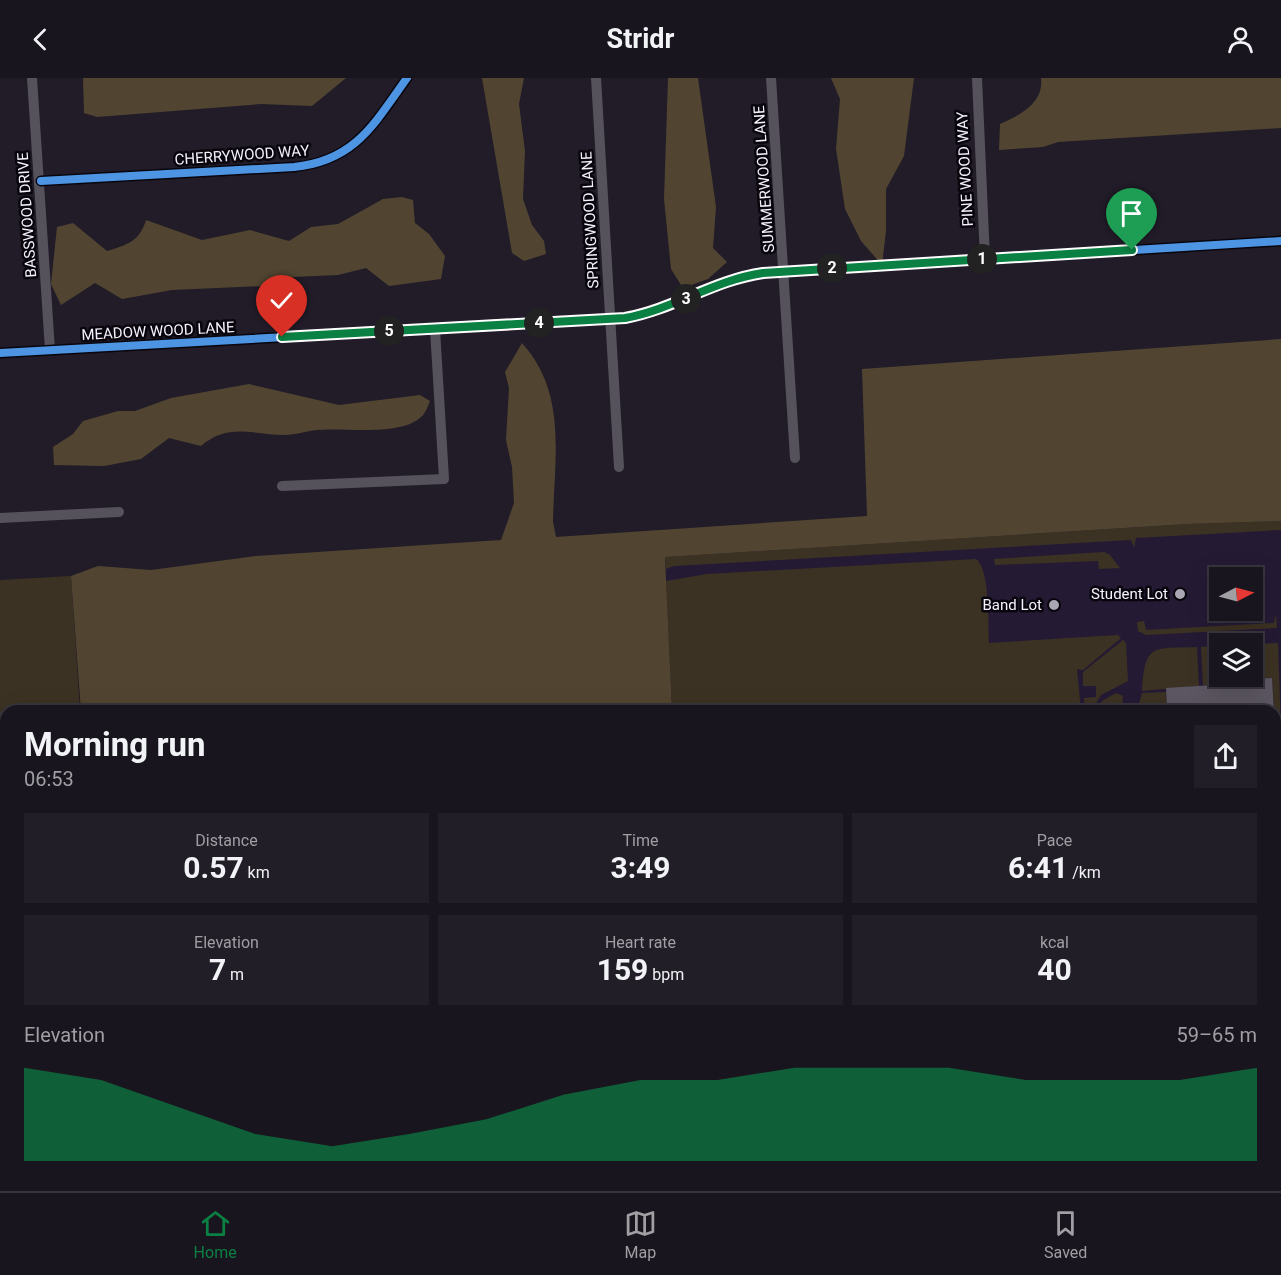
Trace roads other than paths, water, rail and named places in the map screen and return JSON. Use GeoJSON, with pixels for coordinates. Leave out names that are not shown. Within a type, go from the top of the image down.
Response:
{"type":"FeatureCollection","features":[{"type":"Feature","properties":{"kind":"street","name":"BASSWOOD DRIVE"},"geometry":{"type":"LineString","coordinates":[[32,78],[41,181],[50,350]]}},
{"type":"Feature","properties":{"kind":"street","name":"CHERRYWOOD WAY"},"geometry":{"type":"LineString","coordinates":[[41,181],[294,167],[321,163],[341,155],[360,138],[407,78]]}},
{"type":"Feature","properties":{"kind":"street","name":"SPRINGWOOD LANE"},"geometry":{"type":"LineString","coordinates":[[596,78],[619,467]]}},
{"type":"Feature","properties":{"kind":"street","name":"SUMMERWOOD LANE"},"geometry":{"type":"LineString","coordinates":[[771,78],[795,458]]}},
{"type":"Feature","properties":{"kind":"street","name":"PINE WOOD WAY"},"geometry":{"type":"LineString","coordinates":[[977,78],[985,259]]}},
{"type":"Feature","properties":{"kind":"street","name":"MEADOW WOOD LANE"},"geometry":{"type":"LineString","coordinates":[[0,353],[611,319],[666,308],[733,280],[783,271],[1281,241]]}},
{"type":"Feature","properties":{"kind":"street"},"geometry":{"type":"LineString","coordinates":[[282,486],[444,479],[435,329]]}},
{"type":"Feature","properties":{"kind":"street"},"geometry":{"type":"LineString","coordinates":[[0,518],[119,512]]}},
{"type":"Feature","properties":{"kind":"place","name":"Student Lot"},"geometry":{"type":"Point","coordinates":[1180,594]}},
{"type":"Feature","properties":{"kind":"place","name":"Band Lot"},"geometry":{"type":"Point","coordinates":[1054,605]}}]}
